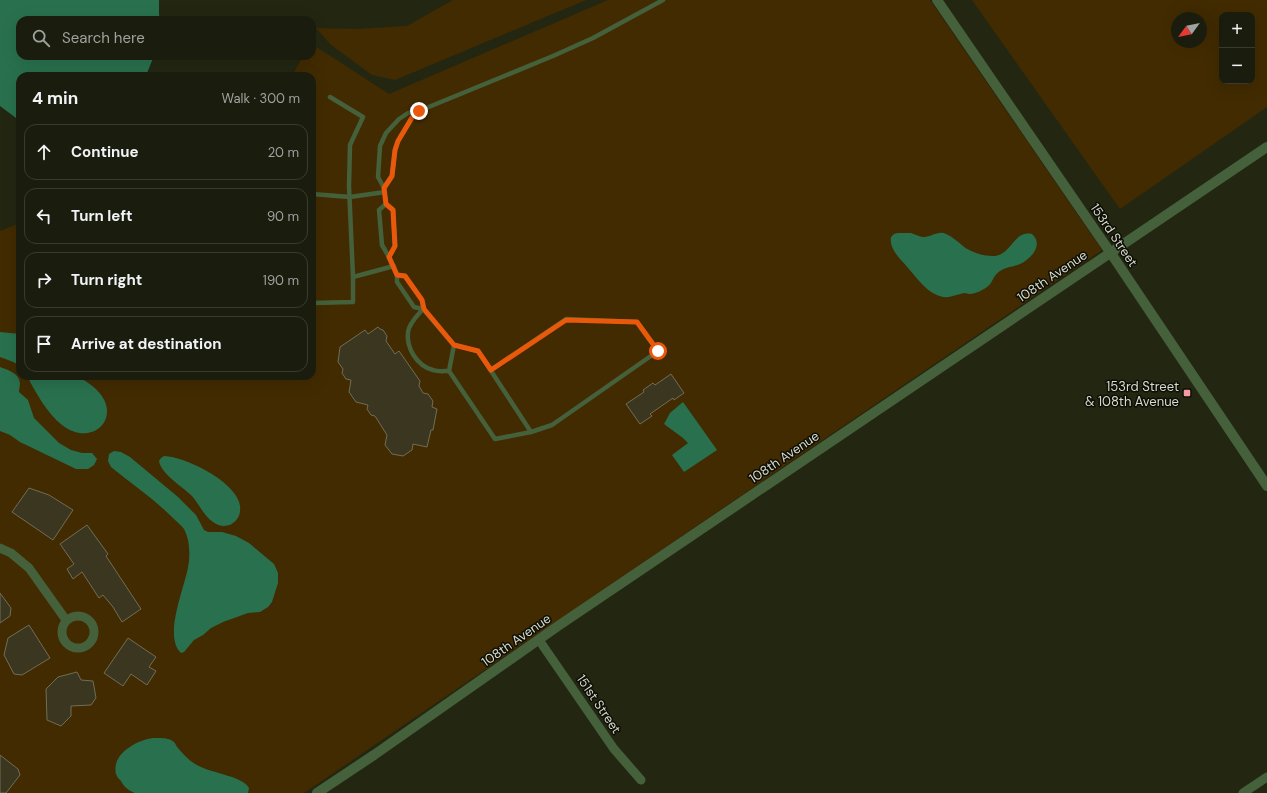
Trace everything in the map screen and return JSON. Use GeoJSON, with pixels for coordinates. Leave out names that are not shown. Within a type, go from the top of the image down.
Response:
{"type":"FeatureCollection","features":[{"type":"Feature","properties":{"kind":"street","name":"153rd Street"},"geometry":{"type":"LineString","coordinates":[[937,0],[1110,252],[1267,486]]}},
{"type":"Feature","properties":{"kind":"street","name":"108th Avenue"},"geometry":{"type":"LineString","coordinates":[[317,793],[539,640],[1267,146]]}},
{"type":"Feature","properties":{"kind":"street"},"geometry":{"type":"LineString","coordinates":[[0,548],[11,553],[29,568],[66,620]]}},
{"type":"Feature","properties":{"kind":"street","name":"151st Street"},"geometry":{"type":"LineString","coordinates":[[539,640],[614,749],[642,780]]}},
{"type":"Feature","properties":{"kind":"street"},"geometry":{"type":"LineString","coordinates":[[1243,793],[1267,777]]}},
{"type":"Feature","properties":{"kind":"lane"},"geometry":{"type":"LineString","coordinates":[[389,257],[395,246],[393,210],[386,204],[384,190],[378,177],[380,146],[386,133],[399,119],[408,113],[553,56],[593,38],[663,0]]}},
{"type":"Feature","properties":{"kind":"lane"},"geometry":{"type":"LineString","coordinates":[[316,304],[353,302],[350,145],[363,117],[330,97]]}},
{"type":"Feature","properties":{"kind":"lane"},"geometry":{"type":"LineString","coordinates":[[384,190],[392,176],[395,150],[398,141],[416,111]]}},
{"type":"Feature","properties":{"kind":"lane"},"geometry":{"type":"LineString","coordinates":[[316,194],[350,196],[384,190]]}},
{"type":"Feature","properties":{"kind":"lane"},"geometry":{"type":"LineString","coordinates":[[386,204],[379,210],[382,245],[394,266],[397,275],[397,282],[414,307],[424,309]]}},
{"type":"Feature","properties":{"kind":"lane"},"geometry":{"type":"LineString","coordinates":[[353,277],[394,266]]}},
{"type":"Feature","properties":{"kind":"lane"},"geometry":{"type":"LineString","coordinates":[[397,275],[405,276],[422,300],[424,309],[454,345],[478,351],[531,432]]}},
{"type":"Feature","properties":{"kind":"lane"},"geometry":{"type":"LineString","coordinates":[[424,309],[413,320],[408,331],[410,346],[415,358],[422,365],[433,370],[449,371]]}},
{"type":"Feature","properties":{"kind":"lane"},"geometry":{"type":"LineString","coordinates":[[454,345],[449,371],[495,439],[531,432],[552,425],[658,351],[637,322],[566,320],[491,370]]}},
{"type":"Feature","properties":{"kind":"shaded area"},"geometry":{"type":"Polygon","coordinates":[[[0,0],[159,0],[159,16],[16,16],[16,60],[152,60],[147,72],[16,72],[16,118],[0,106],[0,0]]]}},
{"type":"Feature","properties":{"kind":"shaded area"},"geometry":{"type":"Polygon","coordinates":[[[453,0],[586,0],[395,80],[372,75],[330,44],[316,28],[357,29],[407,26],[453,0]]]}},
{"type":"Feature","properties":{"kind":"shaded area"},"geometry":{"type":"Polygon","coordinates":[[[608,0],[930,0],[1102,250],[304,793],[0,793],[0,231],[16,225],[16,380],[316,380],[316,72],[294,72],[301,60],[316,60],[316,47],[389,94],[608,0]]]}},
{"type":"Feature","properties":{"kind":"shaded area"},"geometry":{"type":"Polygon","coordinates":[[[972,0],[1267,0],[1267,107],[1120,209],[972,0]]]}},
{"type":"Feature","properties":{"kind":"shaded area"},"geometry":{"type":"Polygon","coordinates":[[[898,233],[911,233],[925,237],[937,233],[943,233],[969,250],[988,256],[998,255],[1004,252],[1016,239],[1026,234],[1032,234],[1037,243],[1035,251],[1028,259],[1020,264],[1000,271],[989,285],[981,291],[972,294],[964,293],[949,297],[942,297],[931,292],[896,254],[892,246],[891,237],[898,233]]]}},
{"type":"Feature","properties":{"kind":"shaded area"},"geometry":{"type":"Polygon","coordinates":[[[0,332],[16,334],[16,364],[0,357],[0,332]]]}},
{"type":"Feature","properties":{"kind":"shaded area"},"geometry":{"type":"Polygon","coordinates":[[[0,367],[13,372],[16,375],[16,380],[19,380],[20,383],[19,392],[28,400],[34,418],[59,443],[71,450],[82,453],[92,453],[97,459],[94,465],[88,469],[76,469],[0,431],[0,367]]]}},
{"type":"Feature","properties":{"kind":"shaded area"},"geometry":{"type":"Polygon","coordinates":[[[29,380],[84,380],[102,396],[107,407],[107,417],[102,425],[95,431],[85,433],[74,432],[62,425],[57,420],[38,396],[29,380]]]}},
{"type":"Feature","properties":{"kind":"shaded area"},"geometry":{"type":"Polygon","coordinates":[[[683,402],[717,450],[684,472],[672,455],[688,443],[664,424],[670,413],[683,402]]]}},
{"type":"Feature","properties":{"kind":"shaded area"},"geometry":{"type":"Polygon","coordinates":[[[114,451],[121,452],[130,457],[178,497],[196,515],[204,530],[208,532],[222,532],[236,536],[249,543],[274,564],[278,573],[278,583],[272,602],[268,607],[260,612],[248,613],[211,628],[194,640],[184,652],[181,653],[176,645],[174,634],[177,609],[189,561],[187,536],[184,529],[166,511],[111,467],[108,461],[109,454],[114,451]]]}},
{"type":"Feature","properties":{"kind":"shaded area"},"geometry":{"type":"Polygon","coordinates":[[[164,456],[173,457],[196,465],[218,478],[235,494],[239,502],[240,514],[237,519],[229,525],[224,526],[213,522],[204,513],[192,496],[164,471],[159,461],[164,456]]]}},
{"type":"Feature","properties":{"kind":"shaded area"},"geometry":{"type":"Polygon","coordinates":[[[153,738],[172,740],[185,756],[194,763],[206,769],[241,781],[249,788],[248,793],[135,793],[130,791],[116,775],[115,767],[117,760],[121,754],[133,745],[153,738]]]}},
{"type":"Feature","properties":{"kind":"building"},"geometry":{"type":"Polygon","coordinates":[[[378,327],[383,330],[387,336],[386,341],[395,354],[399,351],[420,381],[419,386],[423,393],[428,394],[433,401],[432,407],[437,409],[433,430],[431,430],[427,447],[413,444],[412,450],[403,456],[392,454],[385,445],[387,435],[375,416],[371,415],[367,409],[368,405],[356,402],[349,392],[351,380],[346,379],[342,373],[343,369],[338,362],[340,347],[365,330],[368,334],[378,327]]]}},
{"type":"Feature","properties":{"kind":"building"},"geometry":{"type":"Polygon","coordinates":[[[671,374],[684,393],[674,400],[673,398],[650,414],[652,416],[640,424],[626,404],[644,392],[643,390],[653,383],[655,385],[671,374]]]}},
{"type":"Feature","properties":{"kind":"building"},"geometry":{"type":"Polygon","coordinates":[[[29,488],[49,495],[73,510],[53,540],[12,512],[29,488]]]}},
{"type":"Feature","properties":{"kind":"building"},"geometry":{"type":"Polygon","coordinates":[[[87,525],[108,554],[106,556],[141,609],[122,622],[113,607],[103,595],[99,598],[82,572],[73,579],[67,569],[74,564],[60,544],[87,525]]]}},
{"type":"Feature","properties":{"kind":"building"},"geometry":{"type":"Polygon","coordinates":[[[0,593],[11,608],[10,616],[0,623],[0,593]]]}},
{"type":"Feature","properties":{"kind":"building"},"geometry":{"type":"Polygon","coordinates":[[[29,625],[50,658],[22,675],[14,674],[4,655],[8,638],[29,625]]]}},
{"type":"Feature","properties":{"kind":"building"},"geometry":{"type":"Polygon","coordinates":[[[128,638],[156,657],[149,667],[156,671],[147,685],[131,674],[123,686],[104,673],[128,638]]]}},
{"type":"Feature","properties":{"kind":"building"},"geometry":{"type":"Polygon","coordinates":[[[77,672],[81,680],[93,681],[96,698],[91,705],[71,706],[71,716],[61,726],[47,720],[46,689],[58,677],[77,672]]]}},
{"type":"Feature","properties":{"kind":"building"},"geometry":{"type":"Polygon","coordinates":[[[0,755],[18,769],[20,775],[6,793],[0,793],[0,755]]]}},
{"type":"Feature","properties":{"kind":"place","name":"153rd Street & 108th Avenue"},"geometry":{"type":"Point","coordinates":[1187,393]}},
{"type":"Feature","properties":{"kind":"route"},"geometry":{"type":"LineString","coordinates":[[419,111],[416,111],[398,141],[395,150],[392,176],[384,188],[386,204],[393,210],[395,246],[389,257],[397,275],[405,276],[422,300],[424,309],[454,345],[478,351],[491,370],[566,320],[637,322],[658,351]]}}]}
